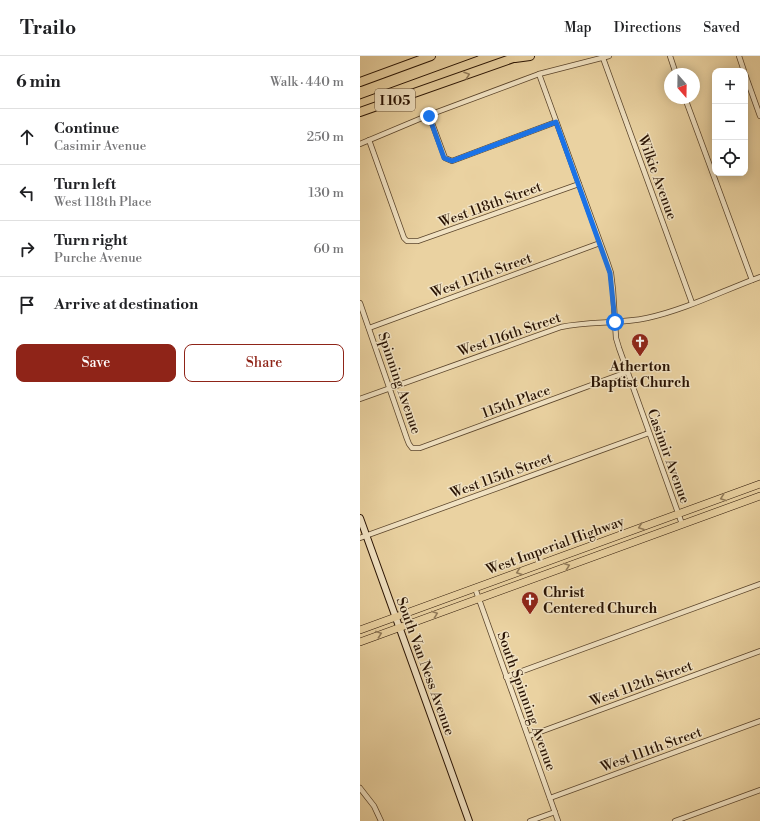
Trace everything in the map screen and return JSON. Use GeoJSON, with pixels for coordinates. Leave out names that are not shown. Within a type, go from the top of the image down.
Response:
{"type":"FeatureCollection","features":[{"type":"Feature","properties":{"kind":"highway"},"geometry":{"type":"LineString","coordinates":[[378,76],[418,56]]}},
{"type":"Feature","properties":{"kind":"highway","name":"I 105"},"geometry":{"type":"LineString","coordinates":[[360,82],[431,56]]}},
{"type":"Feature","properties":{"kind":"highway"},"geometry":{"type":"LineString","coordinates":[[516,57],[530,56]]}},
{"type":"Feature","properties":{"kind":"highway","name":"I 105"},"geometry":{"type":"LineString","coordinates":[[360,112],[516,57]]}},
{"type":"Feature","properties":{"kind":"main road","name":"West Imperial Highway"},"geometry":{"type":"LineString","coordinates":[[360,630],[760,484]]}},
{"type":"Feature","properties":{"kind":"main road","name":"West Imperial Highway"},"geometry":{"type":"LineString","coordinates":[[360,642],[760,496]]}},
{"type":"Feature","properties":{"kind":"main road","name":"South Van Ness Avenue"},"geometry":{"type":"LineString","coordinates":[[360,518],[363,537],[396,617],[469,821]]}},
{"type":"Feature","properties":{"kind":"street"},"geometry":{"type":"LineString","coordinates":[[360,144],[539,74],[610,56]]}},
{"type":"Feature","properties":{"kind":"street"},"geometry":{"type":"LineString","coordinates":[[670,56],[674,68]]}},
{"type":"Feature","properties":{"kind":"street"},"geometry":{"type":"LineString","coordinates":[[739,56],[743,68]]}},
{"type":"Feature","properties":{"kind":"street","name":"Wilkie Avenue"},"geometry":{"type":"LineString","coordinates":[[602,58],[692,303]]}},
{"type":"Feature","properties":{"kind":"street","name":"Casimir Avenue"},"geometry":{"type":"LineString","coordinates":[[539,74],[610,273],[617,343],[682,524]]}},
{"type":"Feature","properties":{"kind":"street"},"geometry":{"type":"LineString","coordinates":[[748,83],[760,116]]}},
{"type":"Feature","properties":{"kind":"street"},"geometry":{"type":"LineString","coordinates":[[687,104],[752,280]]}},
{"type":"Feature","properties":{"kind":"street"},"geometry":{"type":"LineString","coordinates":[[429,116],[444,158],[452,161],[556,122]]}},
{"type":"Feature","properties":{"kind":"street","name":"West 118th Street"},"geometry":{"type":"LineString","coordinates":[[369,140],[404,238],[407,241],[418,241],[579,184]]}},
{"type":"Feature","properties":{"kind":"street","name":"West 117th Street"},"geometry":{"type":"LineString","coordinates":[[369,328],[600,243]]}},
{"type":"Feature","properties":{"kind":"street","name":"West 116th Street"},"geometry":{"type":"LineString","coordinates":[[360,399],[562,327],[634,320],[649,317],[692,303],[760,277]]}},
{"type":"Feature","properties":{"kind":"street","name":"Spinning Avenue"},"geometry":{"type":"LineString","coordinates":[[360,303],[409,444],[412,448]]}},
{"type":"Feature","properties":{"kind":"street","name":"115th Place"},"geometry":{"type":"LineString","coordinates":[[412,448],[420,448],[627,372]]}},
{"type":"Feature","properties":{"kind":"street","name":"West 115th Street"},"geometry":{"type":"LineString","coordinates":[[363,537],[649,433]]}},
{"type":"Feature","properties":{"kind":"street"},"geometry":{"type":"LineString","coordinates":[[506,677],[760,584]]}},
{"type":"Feature","properties":{"kind":"street","name":"South Spinning Avenue"},"geometry":{"type":"LineString","coordinates":[[475,588],[506,677],[529,736],[558,821]]}},
{"type":"Feature","properties":{"kind":"street","name":"West 112th Street"},"geometry":{"type":"LineString","coordinates":[[529,736],[760,651]]}},
{"type":"Feature","properties":{"kind":"street","name":"West 111th Street"},"geometry":{"type":"LineString","coordinates":[[550,798],[760,721]]}},
{"type":"Feature","properties":{"kind":"street"},"geometry":{"type":"LineString","coordinates":[[360,788],[374,806],[381,821]]}},
{"type":"Feature","properties":{"kind":"street"},"geometry":{"type":"LineString","coordinates":[[675,821],[760,790]]}},
{"type":"Feature","properties":{"kind":"street"},"geometry":{"type":"LineString","coordinates":[[530,821],[555,812]]}},
{"type":"Feature","properties":{"kind":"tram line"},"geometry":{"type":"LineString","coordinates":[[360,99],[478,56]]}},
{"type":"Feature","properties":{"kind":"place","name":"Atherton Baptist Church"},"geometry":{"type":"Point","coordinates":[640,357]}},
{"type":"Feature","properties":{"kind":"place","name":"Christ Centered Church"},"geometry":{"type":"Point","coordinates":[530,615]}},
{"type":"Feature","properties":{"kind":"route"},"geometry":{"type":"LineString","coordinates":[[429,116],[444,158],[452,161],[556,122],[607,260],[613,290],[615,322]]}}]}
